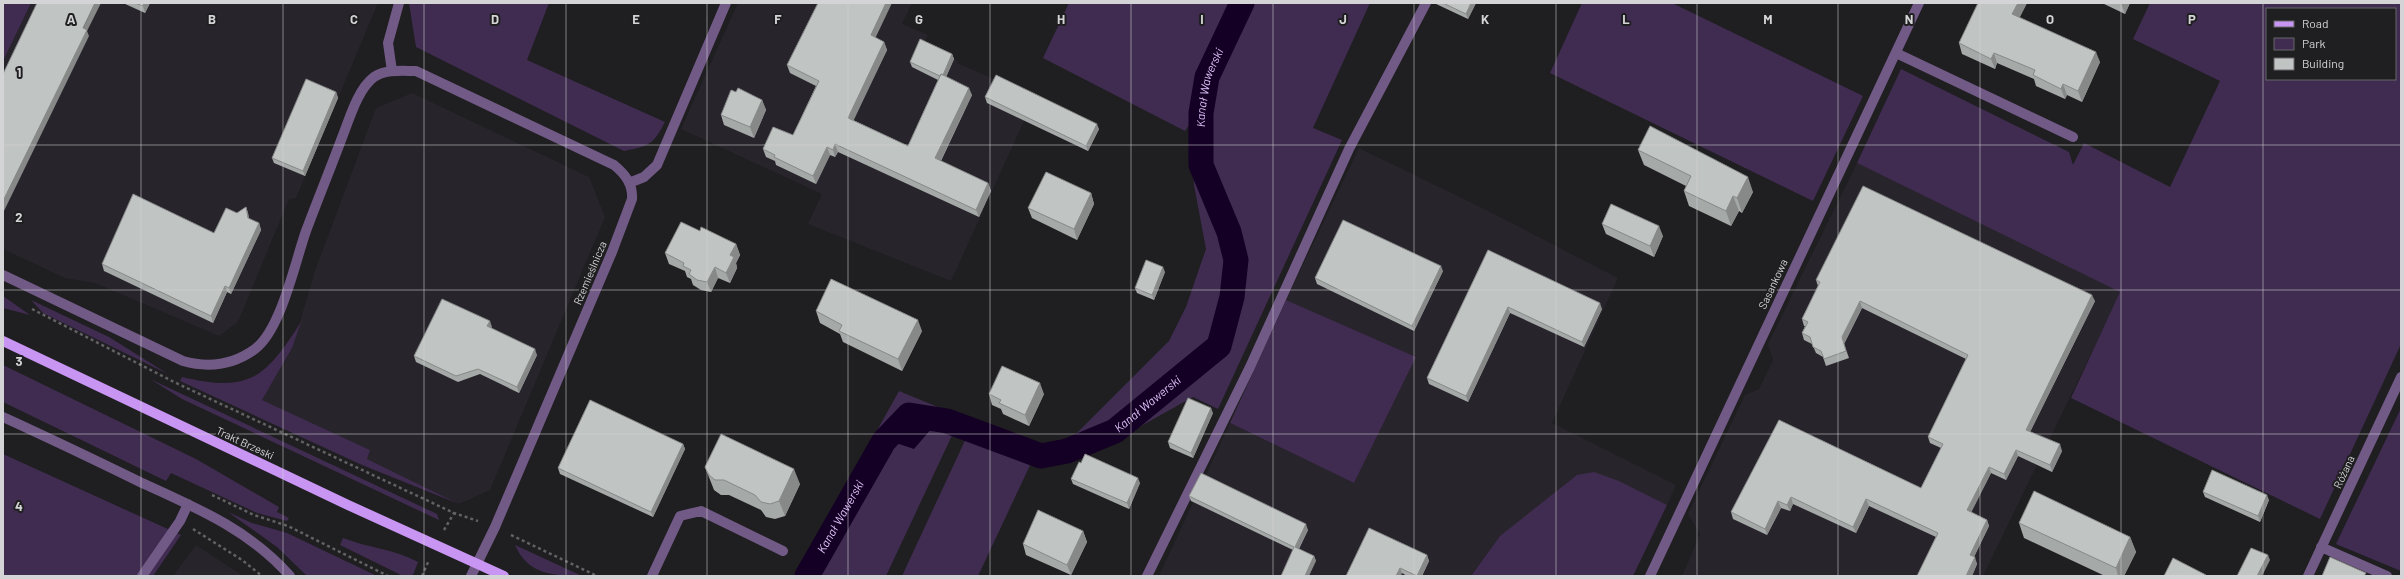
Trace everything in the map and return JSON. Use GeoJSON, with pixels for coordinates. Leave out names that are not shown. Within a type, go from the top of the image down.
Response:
{"type":"FeatureCollection","features":[{"type":"Feature","properties":{"kind":"main road","name":"Trakt Brzeski"},"geometry":{"type":"LineString","coordinates":[[3,341],[348,505],[504,576]]}},
{"type":"Feature","properties":{"kind":"street"},"geometry":{"type":"LineString","coordinates":[[392,71],[388,43],[400,3]]}},
{"type":"Feature","properties":{"kind":"street"},"geometry":{"type":"LineString","coordinates":[[3,275],[183,361],[198,365],[214,365],[241,356],[256,349],[276,322],[306,232],[356,101],[374,77],[392,71],[416,71],[607,162],[624,174],[629,183],[644,177],[657,165],[726,3]]}},
{"type":"Feature","properties":{"kind":"street"},"geometry":{"type":"LineString","coordinates":[[1148,576],[1250,367],[1348,149],[1426,3]]}},
{"type":"Feature","properties":{"kind":"street","name":"Sasankowa"},"geometry":{"type":"LineString","coordinates":[[1650,576],[1919,3]]}},
{"type":"Feature","properties":{"kind":"street"},"geometry":{"type":"LineString","coordinates":[[1896,53],[2073,137]]}},
{"type":"Feature","properties":{"kind":"street","name":"Rzemieślnicza"},"geometry":{"type":"LineString","coordinates":[[477,564],[495,527],[612,252],[632,199],[633,190],[629,183]]}},
{"type":"Feature","properties":{"kind":"street","name":"Różana"},"geometry":{"type":"LineString","coordinates":[[2308,576],[2401,378]]}},
{"type":"Feature","properties":{"kind":"street"},"geometry":{"type":"LineString","coordinates":[[3,417],[188,504],[242,532],[274,557],[290,576]]}},
{"type":"Feature","properties":{"kind":"street"},"geometry":{"type":"LineString","coordinates":[[142,576],[180,521],[188,504]]}},
{"type":"Feature","properties":{"kind":"street"},"geometry":{"type":"LineString","coordinates":[[652,576],[680,516],[701,511],[783,551]]}},
{"type":"Feature","properties":{"kind":"street"},"geometry":{"type":"LineString","coordinates":[[2322,547],[2388,576]]}},
{"type":"Feature","properties":{"kind":"street"},"geometry":{"type":"LineString","coordinates":[[471,576],[477,564]]}},
{"type":"Feature","properties":{"kind":"path"},"geometry":{"type":"LineString","coordinates":[[29,307],[37,314],[174,382],[454,513],[495,527],[597,576]]}},
{"type":"Feature","properties":{"kind":"path"},"geometry":{"type":"LineString","coordinates":[[205,492],[254,515],[288,526],[388,576]]}},
{"type":"Feature","properties":{"kind":"path"},"geometry":{"type":"LineString","coordinates":[[180,521],[242,560],[262,576]]}},
{"type":"Feature","properties":{"kind":"shaded area"},"geometry":{"type":"Polygon","coordinates":[[[31,3],[378,3],[296,198],[289,199],[238,322],[219,336],[95,283],[65,278],[3,249],[3,61],[31,3]]]}},
{"type":"Feature","properties":{"kind":"shaded area"},"geometry":{"type":"Polygon","coordinates":[[[738,3],[912,3],[902,24],[928,35],[923,44],[958,61],[957,63],[1035,97],[951,281],[808,224],[822,194],[681,129],[738,3]]]}},
{"type":"Feature","properties":{"kind":"shaded area"},"geometry":{"type":"Polygon","coordinates":[[[412,93],[589,177],[605,217],[490,490],[459,504],[367,459],[370,450],[262,400],[292,348],[315,271],[376,108],[412,93]]]}},
{"type":"Feature","properties":{"kind":"shaded area"},"geometry":{"type":"Polygon","coordinates":[[[1359,148],[1486,210],[1618,278],[1552,423],[1676,485],[1667,505],[1619,481],[1500,536],[1471,576],[1159,576],[1230,423],[1354,483],[1416,357],[1286,300],[1359,148]]]}},
{"type":"Feature","properties":{"kind":"shaded area"},"geometry":{"type":"Polygon","coordinates":[[[1857,163],[2121,292],[1983,576],[1679,576],[1683,574],[1700,534],[1688,514],[1745,395],[1759,389],[1773,360],[1768,344],[1857,163]]]}},
{"type":"Feature","properties":{"kind":"shaded area"},"geometry":{"type":"Polygon","coordinates":[[[920,415],[932,428],[914,449],[884,439],[891,417],[920,415]]]}},
{"type":"Feature","properties":{"kind":"shaded area"},"geometry":{"type":"Polygon","coordinates":[[[196,545],[243,576],[173,576],[196,545]]]}},
{"type":"Feature","properties":{"kind":"green space"},"geometry":{"type":"Polygon","coordinates":[[[3,3],[31,3],[3,61],[3,3]]]}},
{"type":"Feature","properties":{"kind":"green space"},"geometry":{"type":"Polygon","coordinates":[[[409,3],[549,3],[527,60],[665,122],[657,136],[645,146],[624,151],[416,47],[409,3]]]}},
{"type":"Feature","properties":{"kind":"green space"},"geometry":{"type":"Polygon","coordinates":[[[1069,3],[1370,3],[1313,128],[1342,140],[1218,409],[1193,397],[1123,436],[1043,465],[1032,461],[978,576],[902,576],[968,434],[955,429],[886,576],[796,576],[899,391],[1039,449],[1064,446],[1169,341],[1186,307],[1206,249],[1194,185],[1190,123],[1185,131],[1043,58],[1069,3]]]}},
{"type":"Feature","properties":{"kind":"green space"},"geometry":{"type":"Polygon","coordinates":[[[1582,3],[1672,3],[1863,96],[1813,201],[1550,73],[1582,3]]]}},
{"type":"Feature","properties":{"kind":"green space"},"geometry":{"type":"Polygon","coordinates":[[[2150,3],[2401,3],[2401,344],[2320,519],[2071,398],[2120,292],[1857,163],[1901,69],[2069,152],[2073,165],[2084,143],[2170,187],[2220,81],[2133,39],[2150,3]]]}},
{"type":"Feature","properties":{"kind":"green space"},"geometry":{"type":"Polygon","coordinates":[[[3,296],[30,315],[3,308],[3,296]]]}},
{"type":"Feature","properties":{"kind":"green space"},"geometry":{"type":"Polygon","coordinates":[[[31,300],[109,337],[168,374],[43,313],[31,300]]]}},
{"type":"Feature","properties":{"kind":"green space"},"geometry":{"type":"Polygon","coordinates":[[[1286,300],[1416,357],[1354,483],[1230,423],[1286,300]]]}},
{"type":"Feature","properties":{"kind":"green space"},"geometry":{"type":"Polygon","coordinates":[[[301,322],[292,348],[262,400],[370,450],[367,459],[459,504],[362,465],[180,381],[182,377],[205,382],[224,383],[240,381],[254,376],[277,356],[301,322]]]}},
{"type":"Feature","properties":{"kind":"green space"},"geometry":{"type":"Polygon","coordinates":[[[3,365],[196,459],[279,507],[277,512],[289,518],[287,521],[257,513],[171,473],[166,481],[3,402],[3,365]]]}},
{"type":"Feature","properties":{"kind":"green space"},"geometry":{"type":"Polygon","coordinates":[[[150,379],[437,514],[439,520],[182,399],[150,379]]]}},
{"type":"Feature","properties":{"kind":"green space"},"geometry":{"type":"Polygon","coordinates":[[[2401,408],[2401,571],[2336,544],[2401,408]]]}},
{"type":"Feature","properties":{"kind":"green space"},"geometry":{"type":"Polygon","coordinates":[[[3,454],[181,535],[153,576],[3,576],[3,454]]]}},
{"type":"Feature","properties":{"kind":"green space"},"geometry":{"type":"Polygon","coordinates":[[[1594,472],[1619,481],[1667,505],[1633,576],[1471,576],[1500,536],[1577,475],[1594,472]]]}},
{"type":"Feature","properties":{"kind":"green space"},"geometry":{"type":"Polygon","coordinates":[[[228,512],[252,523],[287,533],[377,576],[307,576],[277,547],[228,512]]]}},
{"type":"Feature","properties":{"kind":"green space"},"geometry":{"type":"Polygon","coordinates":[[[343,538],[391,551],[418,562],[413,575],[403,576],[340,545],[343,538]]]}},
{"type":"Feature","properties":{"kind":"green space"},"geometry":{"type":"Polygon","coordinates":[[[515,545],[582,576],[543,572],[527,562],[520,555],[515,545]]]}},
{"type":"Feature","properties":{"kind":"building"},"geometry":{"type":"Polygon","coordinates":[[[37,3],[95,3],[83,28],[87,30],[3,201],[3,74],[37,3]]]}},
{"type":"Feature","properties":{"kind":"building"},"geometry":{"type":"Polygon","coordinates":[[[135,3],[144,3],[143,6],[135,3]]]}},
{"type":"Feature","properties":{"kind":"building"},"geometry":{"type":"Polygon","coordinates":[[[818,3],[886,3],[871,35],[884,42],[848,118],[908,146],[941,74],[969,88],[935,158],[988,183],[976,210],[835,144],[833,150],[827,147],[813,176],[774,157],[775,155],[763,149],[773,127],[793,135],[819,81],[787,65],[818,3]]]}},
{"type":"Feature","properties":{"kind":"building"},"geometry":{"type":"Polygon","coordinates":[[[1443,3],[1471,3],[1466,14],[1443,3]]]}},
{"type":"Feature","properties":{"kind":"building"},"geometry":{"type":"Polygon","coordinates":[[[1978,3],[2018,3],[2012,14],[2096,52],[2078,91],[2063,84],[2061,89],[2033,75],[2035,70],[1994,53],[1991,59],[1959,43],[1978,3]]]}},
{"type":"Feature","properties":{"kind":"building"},"geometry":{"type":"Polygon","coordinates":[[[920,39],[952,54],[943,75],[941,74],[940,76],[910,62],[920,39]]]}},
{"type":"Feature","properties":{"kind":"building"},"geometry":{"type":"Polygon","coordinates":[[[996,75],[1097,124],[1086,146],[985,97],[996,75]]]}},
{"type":"Feature","properties":{"kind":"building"},"geometry":{"type":"Polygon","coordinates":[[[306,79],[336,92],[303,171],[272,158],[306,79]]]}},
{"type":"Feature","properties":{"kind":"building"},"geometry":{"type":"Polygon","coordinates":[[[738,88],[762,100],[750,127],[721,115],[731,90],[736,92],[738,88]]]}},
{"type":"Feature","properties":{"kind":"building"},"geometry":{"type":"Polygon","coordinates":[[[1650,126],[1748,177],[1737,198],[1733,196],[1726,211],[1684,191],[1691,176],[1638,150],[1650,126]]]}},
{"type":"Feature","properties":{"kind":"building"},"geometry":{"type":"Polygon","coordinates":[[[1046,172],[1091,193],[1074,229],[1028,208],[1046,172]]]}},
{"type":"Feature","properties":{"kind":"building"},"geometry":{"type":"Polygon","coordinates":[[[1863,186],[2092,295],[2026,430],[2060,444],[2050,465],[2016,450],[2004,474],[1989,467],[1967,510],[1987,520],[1970,555],[1975,557],[1966,576],[1917,576],[1938,533],[1866,499],[1853,527],[1791,497],[1787,505],[1778,501],[1765,529],[1731,512],[1779,420],[1921,488],[1943,444],[1928,437],[1968,355],[1860,301],[1842,337],[1846,351],[1824,359],[1821,351],[1813,347],[1810,337],[1802,333],[1808,322],[1802,319],[1820,282],[1816,280],[1863,186]]]}},
{"type":"Feature","properties":{"kind":"building"},"geometry":{"type":"Polygon","coordinates":[[[133,194],[214,233],[226,208],[237,213],[246,207],[248,218],[259,223],[229,288],[225,286],[211,316],[102,264],[133,194]]]}},
{"type":"Feature","properties":{"kind":"building"},"geometry":{"type":"Polygon","coordinates":[[[1611,204],[1659,226],[1650,246],[1602,224],[1611,204]]]}},
{"type":"Feature","properties":{"kind":"building"},"geometry":{"type":"Polygon","coordinates":[[[1343,220],[1441,266],[1412,326],[1315,278],[1343,220]]]}},
{"type":"Feature","properties":{"kind":"building"},"geometry":{"type":"Polygon","coordinates":[[[681,222],[700,231],[701,227],[736,244],[730,255],[734,257],[726,273],[715,267],[707,282],[697,280],[689,274],[691,270],[683,266],[684,263],[665,253],[681,222]]]}},
{"type":"Feature","properties":{"kind":"building"},"geometry":{"type":"Polygon","coordinates":[[[1488,250],[1600,303],[1582,342],[1508,307],[1466,396],[1427,378],[1488,250]]]}},
{"type":"Feature","properties":{"kind":"building"},"geometry":{"type":"Polygon","coordinates":[[[1146,260],[1163,267],[1152,295],[1135,288],[1146,260]]]}},
{"type":"Feature","properties":{"kind":"building"},"geometry":{"type":"Polygon","coordinates":[[[831,279],[918,320],[898,359],[839,331],[842,325],[816,311],[831,279]]]}},
{"type":"Feature","properties":{"kind":"building"},"geometry":{"type":"Polygon","coordinates":[[[442,299],[490,321],[487,326],[535,349],[517,387],[478,369],[456,376],[414,356],[442,299]]]}},
{"type":"Feature","properties":{"kind":"building"},"geometry":{"type":"Polygon","coordinates":[[[1002,366],[1040,383],[1025,415],[999,403],[1001,400],[989,394],[1002,366]]]}},
{"type":"Feature","properties":{"kind":"building"},"geometry":{"type":"Polygon","coordinates":[[[1188,398],[1211,408],[1191,453],[1168,442],[1188,398]]]}},
{"type":"Feature","properties":{"kind":"building"},"geometry":{"type":"Polygon","coordinates":[[[590,400],[683,444],[651,512],[558,468],[590,400]]]}},
{"type":"Feature","properties":{"kind":"building"},"geometry":{"type":"Polygon","coordinates":[[[721,434],[794,469],[779,501],[770,504],[761,502],[755,495],[724,480],[715,480],[709,475],[705,467],[721,434]]]}},
{"type":"Feature","properties":{"kind":"building"},"geometry":{"type":"Polygon","coordinates":[[[1085,454],[1138,478],[1127,503],[1071,479],[1079,462],[1081,463],[1085,454]]]}},
{"type":"Feature","properties":{"kind":"building"},"geometry":{"type":"Polygon","coordinates":[[[2212,470],[2267,495],[2258,516],[2203,492],[2212,470]]]}},
{"type":"Feature","properties":{"kind":"building"},"geometry":{"type":"Polygon","coordinates":[[[1201,473],[1306,524],[1295,547],[1314,556],[1305,576],[1281,576],[1294,547],[1189,496],[1201,473]]]}},
{"type":"Feature","properties":{"kind":"building"},"geometry":{"type":"Polygon","coordinates":[[[2034,491],[2130,537],[2116,568],[2019,523],[2034,491]]]}},
{"type":"Feature","properties":{"kind":"building"},"geometry":{"type":"Polygon","coordinates":[[[1038,510],[1083,531],[1067,565],[1023,544],[1038,510]]]}},
{"type":"Feature","properties":{"kind":"building"},"geometry":{"type":"Polygon","coordinates":[[[1369,528],[1427,555],[1417,576],[1400,568],[1396,576],[1346,576],[1369,528]]]}},
{"type":"Feature","properties":{"kind":"building"},"geometry":{"type":"Polygon","coordinates":[[[2251,548],[2268,555],[2257,576],[2237,576],[2251,548]]]}},
{"type":"Feature","properties":{"kind":"building"},"geometry":{"type":"Polygon","coordinates":[[[2330,557],[2366,573],[2364,576],[2322,576],[2330,557]]]}},
{"type":"Feature","properties":{"kind":"building"},"geometry":{"type":"Polygon","coordinates":[[[2173,558],[2206,575],[2206,576],[2164,576],[2173,558]]]}},
{"type":"Feature","properties":{"kind":"waterway","name":"Kanał Wawerski"},"geometry":{"type":"LineString","coordinates":[[807,576],[884,441],[909,415],[947,421],[1041,456],[1067,451],[1115,431],[1219,346],[1232,297],[1236,260],[1229,232],[1201,165],[1201,113],[1207,77],[1242,3]]}}]}
